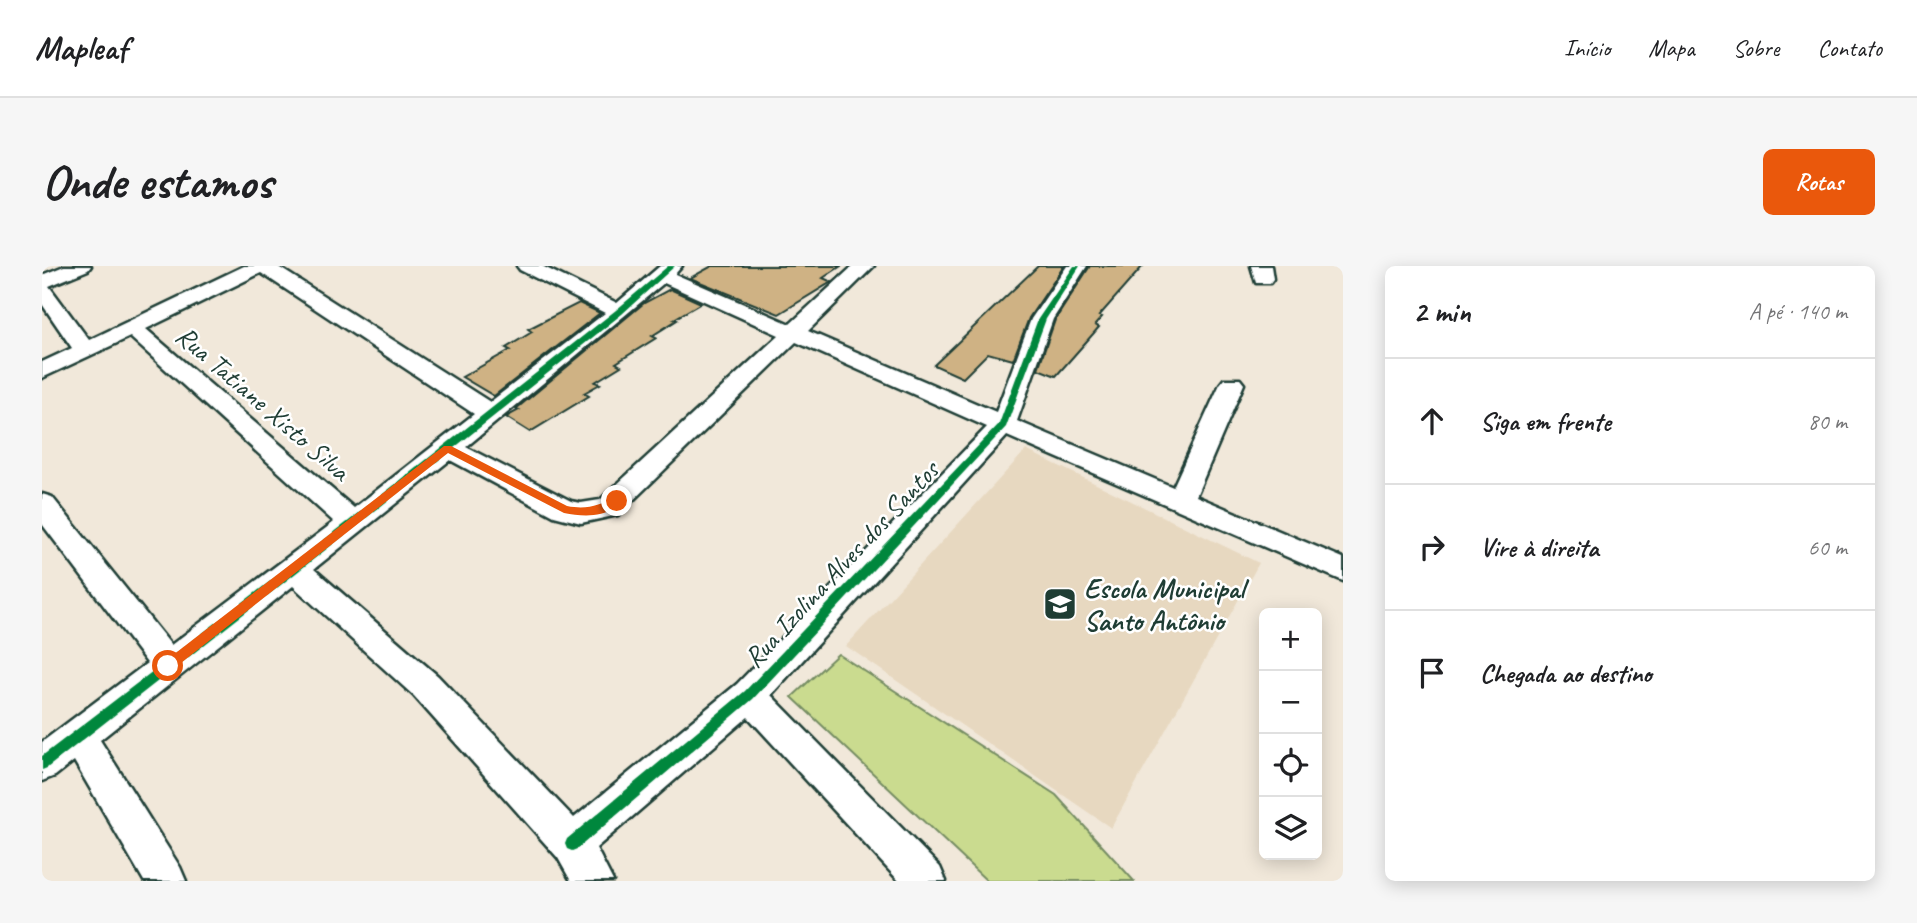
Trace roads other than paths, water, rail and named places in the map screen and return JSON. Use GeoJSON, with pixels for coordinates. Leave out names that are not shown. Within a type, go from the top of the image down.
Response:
{"type":"FeatureCollection","features":[{"type":"Feature","properties":{"kind":"street"},"geometry":{"type":"LineString","coordinates":[[42,282],[81,266]]}},
{"type":"Feature","properties":{"kind":"street"},"geometry":{"type":"LineString","coordinates":[[42,371],[262,266],[490,414]]}},
{"type":"Feature","properties":{"kind":"street"},"geometry":{"type":"LineString","coordinates":[[527,266],[619,312]]}},
{"type":"Feature","properties":{"kind":"street"},"geometry":{"type":"LineString","coordinates":[[448,448],[564,509],[581,513],[608,508],[864,266]]}},
{"type":"Feature","properties":{"kind":"street","name":"Rua Izolina Alves dos Santos"},"geometry":{"type":"LineString","coordinates":[[572,844],[749,695],[1003,425],[1042,319],[1077,266]]}},
{"type":"Feature","properties":{"kind":"street"},"geometry":{"type":"LineString","coordinates":[[42,764],[353,523],[667,271],[1003,425],[1343,570]]}},
{"type":"Feature","properties":{"kind":"street"},"geometry":{"type":"LineString","coordinates":[[42,290],[85,350]]}},
{"type":"Feature","properties":{"kind":"street","name":"Rua Tatiane Xisto Silva"},"geometry":{"type":"LineString","coordinates":[[132,328],[353,523]]}},
{"type":"Feature","properties":{"kind":"street"},"geometry":{"type":"LineString","coordinates":[[1181,500],[1232,384]]}},
{"type":"Feature","properties":{"kind":"street"},"geometry":{"type":"LineString","coordinates":[[42,504],[168,666]]}},
{"type":"Feature","properties":{"kind":"street"},"geometry":{"type":"LineString","coordinates":[[294,569],[426,686],[572,844],[593,881]]}},
{"type":"Feature","properties":{"kind":"street"},"geometry":{"type":"LineString","coordinates":[[749,695],[926,881]]}},
{"type":"Feature","properties":{"kind":"street"},"geometry":{"type":"LineString","coordinates":[[79,737],[166,881]]}},
{"type":"Feature","properties":{"kind":"place","name":"Escola Municipal Santo Antônio"},"geometry":{"type":"Point","coordinates":[1060,604]}}]}
